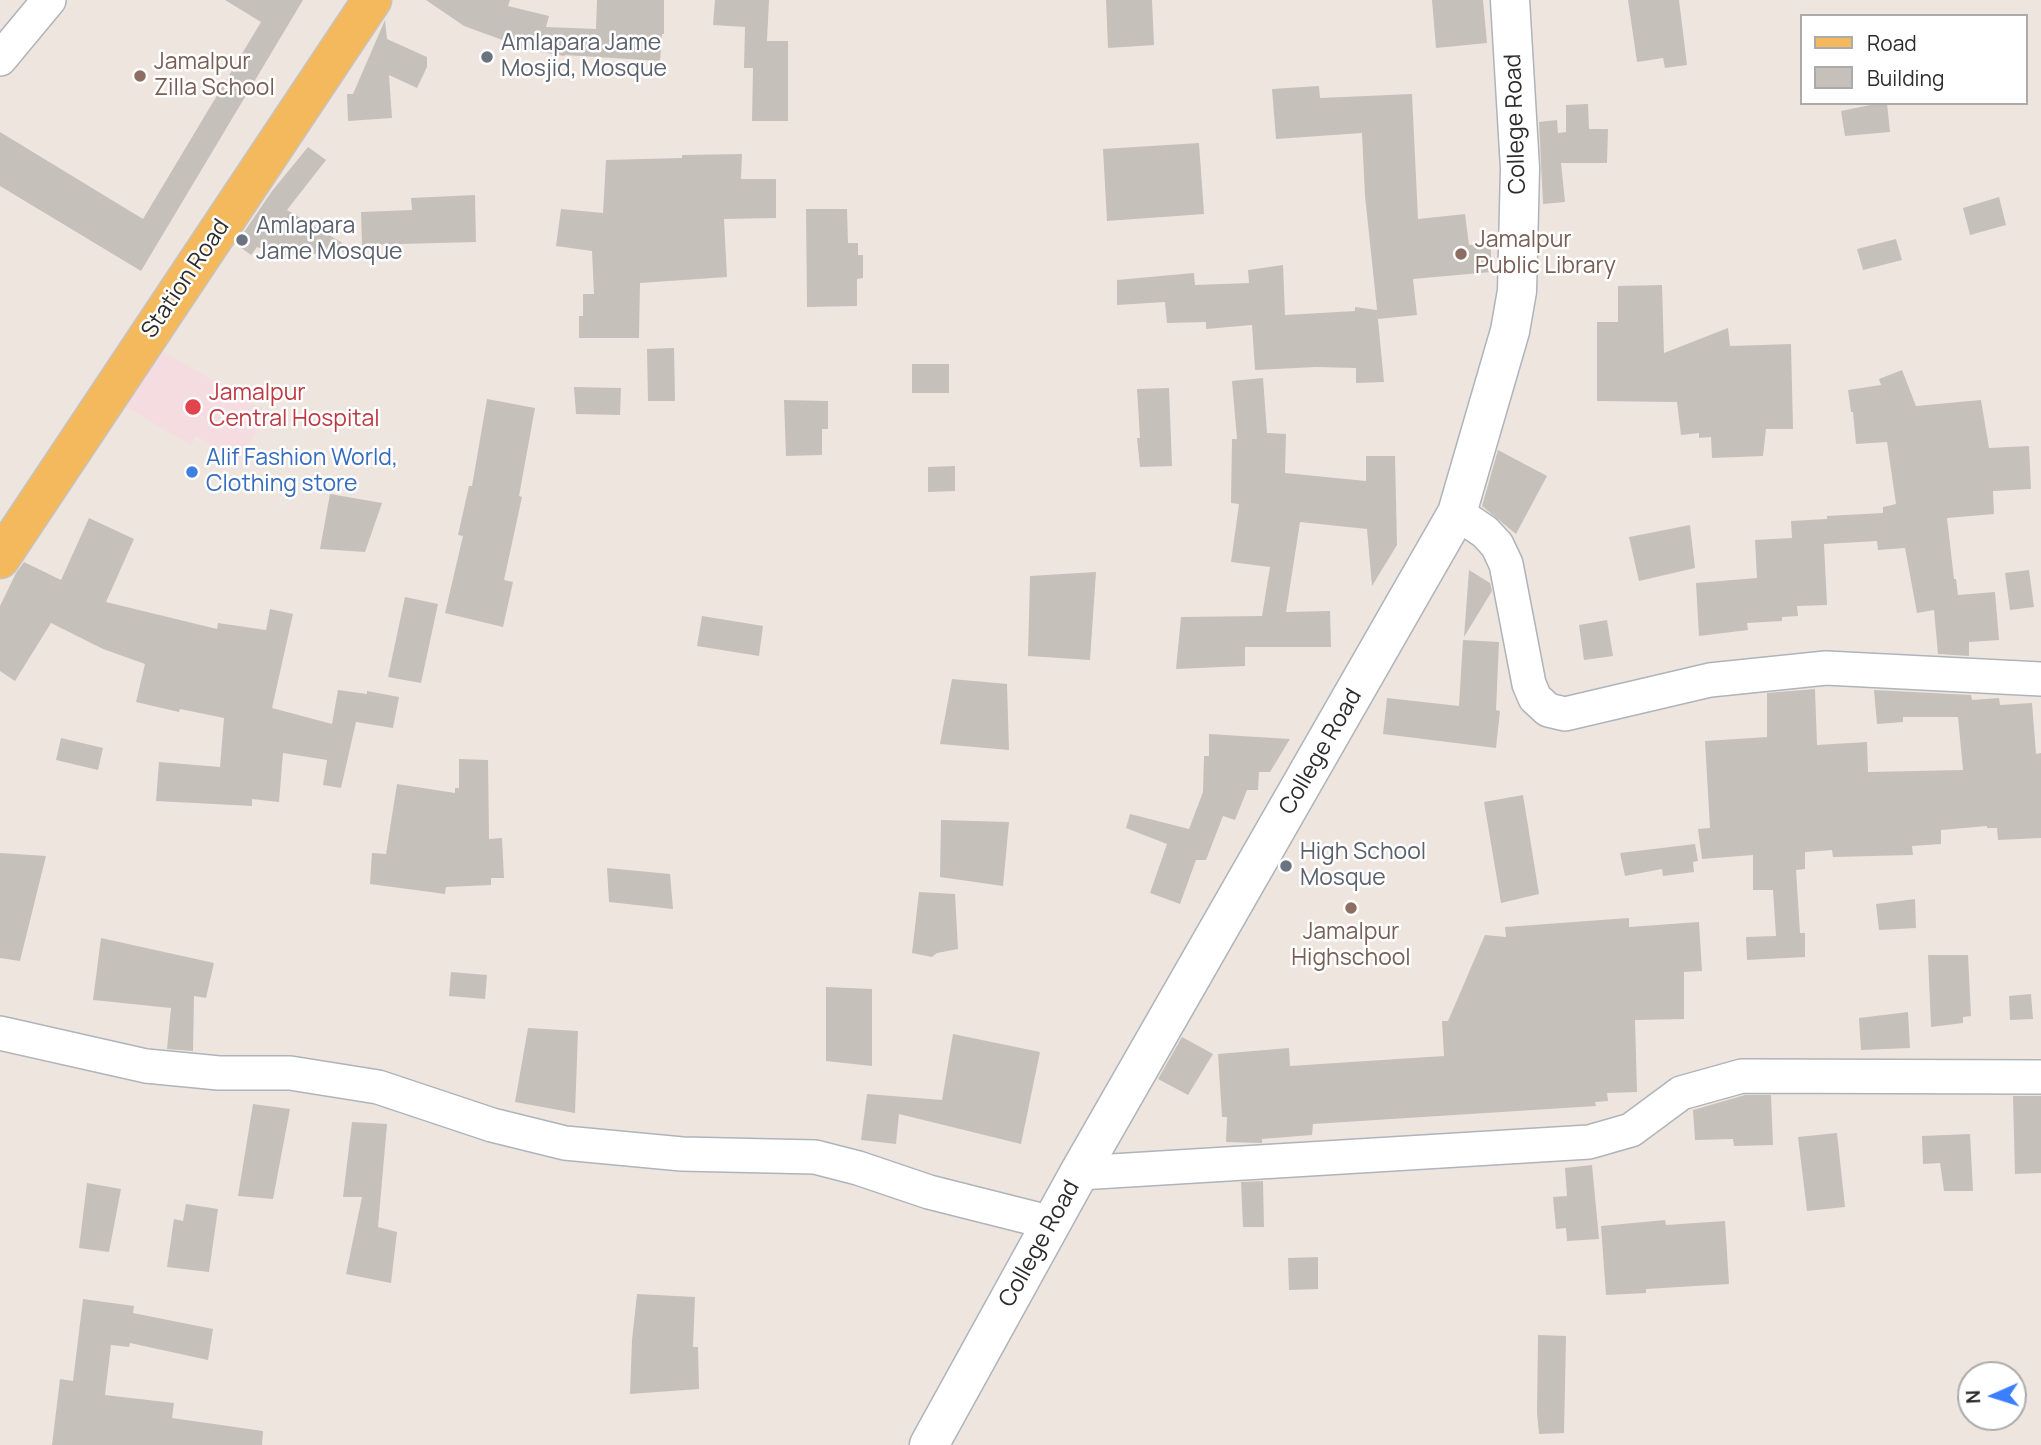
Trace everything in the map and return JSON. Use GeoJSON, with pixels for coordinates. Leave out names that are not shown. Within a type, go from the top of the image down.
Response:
{"type":"FeatureCollection","features":[{"type":"Feature","properties":{"kind":"main road","name":"Station Road"},"geometry":{"type":"LineString","coordinates":[[0,559],[372,0]]}},
{"type":"Feature","properties":{"kind":"main road","name":"College Road"},"geometry":{"type":"LineString","coordinates":[[929,1445],[1079,1173],[1457,513],[1510,331],[1517,291],[1520,167],[1510,0]]}},
{"type":"Feature","properties":{"kind":"street"},"geometry":{"type":"LineString","coordinates":[[0,59],[49,0]]}},
{"type":"Feature","properties":{"kind":"street"},"geometry":{"type":"LineString","coordinates":[[1457,513],[1485,532],[1497,545],[1506,565],[1529,684],[1535,698],[1548,710],[1565,714],[1710,680],[1826,668],[2041,679]]}},
{"type":"Feature","properties":{"kind":"street"},"geometry":{"type":"LineString","coordinates":[[0,1033],[146,1066],[219,1073],[290,1073],[378,1087],[492,1125],[565,1143],[682,1154],[815,1157],[858,1168],[929,1192],[1052,1223]]}},
{"type":"Feature","properties":{"kind":"street"},"geometry":{"type":"LineString","coordinates":[[1079,1173],[1589,1142],[1631,1130],[1681,1093],[1742,1076],[2041,1077]]}},
{"type":"Feature","properties":{"kind":"shaded area","name":"Jamalpur Central Hospital"},"geometry":{"type":"Polygon","coordinates":[[[152,345],[267,412],[239,461],[196,436],[191,445],[119,403],[152,345]]]}},
{"type":"Feature","properties":{"kind":"building"},"geometry":{"type":"Polygon","coordinates":[[[225,0],[303,0],[141,271],[0,186],[0,132],[143,219],[261,22],[225,0]]]}},
{"type":"Feature","properties":{"kind":"building"},"geometry":{"type":"Polygon","coordinates":[[[426,0],[510,0],[508,6],[549,16],[546,27],[596,29],[597,0],[664,0],[664,34],[660,61],[564,56],[507,46],[508,42],[464,26],[426,0]]]}},
{"type":"Feature","properties":{"kind":"building"},"geometry":{"type":"Polygon","coordinates":[[[715,0],[769,0],[767,41],[788,41],[788,121],[752,121],[753,68],[744,68],[745,27],[713,25],[715,0]]]}},
{"type":"Feature","properties":{"kind":"building"},"geometry":{"type":"Polygon","coordinates":[[[1106,0],[1152,0],[1154,45],[1108,48],[1106,0]]]}},
{"type":"Feature","properties":{"kind":"building"},"geometry":{"type":"Polygon","coordinates":[[[1432,0],[1483,0],[1487,43],[1436,48],[1432,0]]]}},
{"type":"Feature","properties":{"kind":"building"},"geometry":{"type":"Polygon","coordinates":[[[1628,0],[1679,0],[1687,65],[1665,68],[1663,58],[1637,62],[1628,0]]]}},
{"type":"Feature","properties":{"kind":"building"},"geometry":{"type":"Polygon","coordinates":[[[385,20],[387,39],[427,57],[427,67],[417,88],[389,75],[392,118],[348,121],[347,94],[353,94],[385,20]]]}},
{"type":"Feature","properties":{"kind":"building"},"geometry":{"type":"Polygon","coordinates":[[[1319,86],[1320,98],[1412,94],[1418,219],[1465,214],[1469,245],[1491,244],[1491,272],[1413,279],[1417,315],[1378,319],[1365,196],[1362,133],[1276,139],[1272,89],[1319,86]]]}},
{"type":"Feature","properties":{"kind":"building"},"geometry":{"type":"Polygon","coordinates":[[[1588,104],[1589,129],[1608,129],[1607,163],[1561,163],[1565,202],[1543,204],[1539,122],[1557,120],[1558,133],[1566,132],[1566,105],[1588,104]]]}},
{"type":"Feature","properties":{"kind":"building"},"geometry":{"type":"Polygon","coordinates":[[[1870,105],[1887,105],[1890,132],[1845,136],[1841,111],[1870,105]]]}},
{"type":"Feature","properties":{"kind":"building"},"geometry":{"type":"Polygon","coordinates":[[[1199,143],[1204,214],[1107,221],[1103,149],[1199,143]]]}},
{"type":"Feature","properties":{"kind":"building"},"geometry":{"type":"Polygon","coordinates":[[[308,147],[326,160],[287,210],[356,251],[285,256],[257,247],[251,255],[236,244],[272,191],[308,147]]]}},
{"type":"Feature","properties":{"kind":"building"},"geometry":{"type":"Polygon","coordinates":[[[742,154],[741,179],[776,179],[776,218],[724,219],[727,277],[640,283],[639,338],[579,338],[583,294],[594,294],[592,251],[556,246],[561,209],[603,213],[606,160],[742,154]]]}},
{"type":"Feature","properties":{"kind":"building"},"geometry":{"type":"Polygon","coordinates":[[[475,195],[476,242],[362,245],[361,212],[412,210],[411,198],[475,195]]]}},
{"type":"Feature","properties":{"kind":"building"},"geometry":{"type":"Polygon","coordinates":[[[1999,197],[2006,225],[1970,235],[1963,208],[1999,197]]]}},
{"type":"Feature","properties":{"kind":"building"},"geometry":{"type":"Polygon","coordinates":[[[806,209],[847,209],[848,243],[858,243],[858,255],[863,255],[863,278],[857,279],[857,306],[807,307],[806,209]]]}},
{"type":"Feature","properties":{"kind":"building"},"geometry":{"type":"Polygon","coordinates":[[[1896,239],[1902,260],[1863,270],[1857,249],[1896,239]]]}},
{"type":"Feature","properties":{"kind":"building"},"geometry":{"type":"Polygon","coordinates":[[[1283,265],[1285,315],[1355,311],[1355,307],[1377,310],[1384,382],[1356,383],[1356,368],[1255,370],[1252,325],[1206,329],[1206,322],[1167,323],[1165,302],[1117,305],[1117,280],[1194,273],[1195,285],[1249,283],[1248,270],[1283,265]]]}},
{"type":"Feature","properties":{"kind":"building"},"geometry":{"type":"Polygon","coordinates":[[[1662,285],[1664,353],[1728,328],[1730,346],[1791,344],[1793,429],[1766,429],[1763,456],[1712,458],[1711,437],[1699,438],[1699,433],[1681,435],[1677,402],[1597,401],[1597,322],[1618,322],[1618,286],[1662,285]]]}},
{"type":"Feature","properties":{"kind":"building"},"geometry":{"type":"Polygon","coordinates":[[[674,348],[675,401],[648,401],[647,349],[674,348]]]}},
{"type":"Feature","properties":{"kind":"building"},"geometry":{"type":"Polygon","coordinates":[[[912,364],[949,364],[949,393],[912,393],[912,364]]]}},
{"type":"Feature","properties":{"kind":"building"},"geometry":{"type":"Polygon","coordinates":[[[1902,370],[1916,406],[1981,400],[1989,448],[2029,446],[2031,489],[1993,491],[1994,514],[1947,518],[1958,595],[1995,592],[1999,640],[1969,642],[1969,656],[1938,654],[1934,610],[1917,613],[1905,548],[1878,550],[1877,541],[1824,544],[1827,605],[1797,606],[1798,616],[1782,617],[1782,621],[1747,623],[1748,630],[1699,636],[1696,583],[1757,578],[1755,540],[1792,538],[1791,521],[1883,513],[1883,507],[1896,504],[1887,442],[1856,444],[1848,390],[1881,385],[1879,379],[1902,370]]]}},
{"type":"Feature","properties":{"kind":"building"},"geometry":{"type":"Polygon","coordinates":[[[1263,378],[1267,433],[1286,434],[1285,473],[1366,481],[1366,456],[1395,456],[1397,545],[1372,586],[1367,529],[1300,522],[1286,612],[1330,611],[1331,647],[1245,647],[1245,666],[1176,669],[1181,617],[1262,616],[1270,567],[1231,562],[1239,504],[1231,503],[1232,439],[1237,439],[1232,381],[1263,378]]]}},
{"type":"Feature","properties":{"kind":"building"},"geometry":{"type":"Polygon","coordinates":[[[574,387],[621,388],[620,415],[576,414],[574,387]]]}},
{"type":"Feature","properties":{"kind":"building"},"geometry":{"type":"Polygon","coordinates":[[[1169,388],[1172,466],[1140,467],[1137,389],[1169,388]]]}},
{"type":"Feature","properties":{"kind":"building"},"geometry":{"type":"Polygon","coordinates":[[[487,399],[535,408],[519,496],[522,497],[504,580],[513,582],[503,627],[445,613],[463,536],[458,535],[469,486],[472,486],[487,399]]]}},
{"type":"Feature","properties":{"kind":"building"},"geometry":{"type":"Polygon","coordinates":[[[784,400],[828,401],[828,429],[822,429],[822,455],[786,456],[784,400]]]}},
{"type":"Feature","properties":{"kind":"building"},"geometry":{"type":"Polygon","coordinates":[[[1498,450],[1547,476],[1516,534],[1482,506],[1498,450]]]}},
{"type":"Feature","properties":{"kind":"building"},"geometry":{"type":"Polygon","coordinates":[[[955,466],[955,491],[928,492],[928,467],[955,466]]]}},
{"type":"Feature","properties":{"kind":"building"},"geometry":{"type":"Polygon","coordinates":[[[330,494],[382,503],[365,552],[320,549],[330,494]]]}},
{"type":"Feature","properties":{"kind":"building"},"geometry":{"type":"Polygon","coordinates":[[[89,518],[134,539],[106,602],[217,629],[218,623],[266,630],[270,609],[293,614],[272,708],[332,724],[338,690],[367,694],[367,691],[399,697],[393,728],[356,722],[341,788],[323,785],[327,760],[283,753],[279,802],[252,799],[252,806],[156,801],[159,762],[220,767],[224,718],[180,709],[179,712],[136,702],[145,664],[103,649],[51,623],[15,681],[0,671],[0,606],[16,573],[24,562],[61,580],[89,518]]]}},
{"type":"Feature","properties":{"kind":"building"},"geometry":{"type":"Polygon","coordinates":[[[1690,525],[1695,568],[1639,581],[1629,537],[1690,525]]]}},
{"type":"Feature","properties":{"kind":"building"},"geometry":{"type":"Polygon","coordinates":[[[1469,570],[1490,583],[1492,591],[1464,637],[1469,570]]]}},
{"type":"Feature","properties":{"kind":"building"},"geometry":{"type":"Polygon","coordinates":[[[2029,570],[2034,607],[2010,610],[2005,573],[2029,570]]]}},
{"type":"Feature","properties":{"kind":"building"},"geometry":{"type":"Polygon","coordinates":[[[1096,572],[1090,660],[1028,656],[1030,576],[1096,572]]]}},
{"type":"Feature","properties":{"kind":"building"},"geometry":{"type":"Polygon","coordinates":[[[405,597],[438,604],[421,683],[388,677],[405,597]]]}},
{"type":"Feature","properties":{"kind":"building"},"geometry":{"type":"Polygon","coordinates":[[[702,616],[763,626],[759,656],[697,646],[702,616]]]}},
{"type":"Feature","properties":{"kind":"building"},"geometry":{"type":"Polygon","coordinates":[[[1607,620],[1613,656],[1584,660],[1579,625],[1607,620]]]}},
{"type":"Feature","properties":{"kind":"building"},"geometry":{"type":"Polygon","coordinates":[[[1463,640],[1499,642],[1496,710],[1500,711],[1496,748],[1383,734],[1387,698],[1459,706],[1463,640]]]}},
{"type":"Feature","properties":{"kind":"building"},"geometry":{"type":"Polygon","coordinates":[[[952,679],[1007,684],[1009,750],[940,744],[952,679]]]}},
{"type":"Feature","properties":{"kind":"building"},"geometry":{"type":"Polygon","coordinates":[[[1815,689],[1817,745],[1867,742],[1868,772],[1963,770],[1958,717],[1903,717],[1903,722],[1877,724],[1874,690],[1971,695],[1972,700],[1999,698],[2000,705],[2032,703],[2036,754],[2041,753],[2041,838],[1998,840],[1997,828],[1987,826],[1941,830],[1941,844],[1912,846],[1913,855],[1833,857],[1832,850],[1805,852],[1805,869],[1796,870],[1800,933],[1805,933],[1805,957],[1747,960],[1746,937],[1776,936],[1773,890],[1753,890],[1753,855],[1702,859],[1698,829],[1710,828],[1705,741],[1767,737],[1767,693],[1815,689]]]}},
{"type":"Feature","properties":{"kind":"building"},"geometry":{"type":"Polygon","coordinates":[[[1209,734],[1290,739],[1270,772],[1259,772],[1258,790],[1247,790],[1235,820],[1223,816],[1206,860],[1196,860],[1180,904],[1150,893],[1167,844],[1126,828],[1130,814],[1189,829],[1203,792],[1204,756],[1209,756],[1209,734]]]}},
{"type":"Feature","properties":{"kind":"building"},"geometry":{"type":"Polygon","coordinates":[[[61,738],[103,748],[98,770],[56,760],[61,738]]]}},
{"type":"Feature","properties":{"kind":"building"},"geometry":{"type":"Polygon","coordinates":[[[459,759],[488,760],[489,839],[502,838],[504,878],[491,878],[491,885],[446,887],[445,894],[370,884],[372,853],[386,854],[397,784],[455,793],[455,788],[459,788],[459,759]]]}},
{"type":"Feature","properties":{"kind":"building"},"geometry":{"type":"Polygon","coordinates":[[[1523,795],[1539,894],[1501,903],[1484,802],[1523,795]]]}},
{"type":"Feature","properties":{"kind":"building"},"geometry":{"type":"Polygon","coordinates":[[[941,820],[1009,822],[1003,886],[940,877],[941,820]]]}},
{"type":"Feature","properties":{"kind":"building"},"geometry":{"type":"Polygon","coordinates":[[[1695,844],[1698,861],[1693,862],[1694,872],[1663,876],[1662,869],[1625,876],[1620,853],[1695,844]]]}},
{"type":"Feature","properties":{"kind":"building"},"geometry":{"type":"Polygon","coordinates":[[[0,853],[46,856],[20,961],[0,958],[0,853]]]}},
{"type":"Feature","properties":{"kind":"building"},"geometry":{"type":"Polygon","coordinates":[[[607,868],[670,874],[673,909],[609,902],[607,868]]]}},
{"type":"Feature","properties":{"kind":"building"},"geometry":{"type":"Polygon","coordinates":[[[919,892],[955,894],[958,949],[937,953],[932,957],[912,953],[919,892]]]}},
{"type":"Feature","properties":{"kind":"building"},"geometry":{"type":"Polygon","coordinates":[[[1915,899],[1916,928],[1879,930],[1876,904],[1915,899]]]}},
{"type":"Feature","properties":{"kind":"building"},"geometry":{"type":"Polygon","coordinates":[[[1629,918],[1629,927],[1699,922],[1702,971],[1684,972],[1684,1019],[1635,1020],[1637,1092],[1607,1093],[1608,1101],[1595,1102],[1596,1106],[1313,1124],[1312,1135],[1262,1139],[1262,1143],[1226,1142],[1227,1117],[1222,1117],[1218,1054],[1289,1048],[1290,1066],[1444,1056],[1442,1021],[1448,1021],[1485,935],[1506,937],[1505,927],[1629,918]]]}},
{"type":"Feature","properties":{"kind":"building"},"geometry":{"type":"Polygon","coordinates":[[[101,938],[214,963],[206,998],[194,996],[193,1051],[167,1049],[171,1008],[93,1000],[101,938]]]}},
{"type":"Feature","properties":{"kind":"building"},"geometry":{"type":"Polygon","coordinates":[[[1928,955],[1968,955],[1971,1016],[1963,1017],[1963,1023],[1931,1027],[1928,955]]]}},
{"type":"Feature","properties":{"kind":"building"},"geometry":{"type":"Polygon","coordinates":[[[451,972],[487,975],[485,999],[449,996],[451,972]]]}},
{"type":"Feature","properties":{"kind":"building"},"geometry":{"type":"Polygon","coordinates":[[[826,987],[872,989],[872,1066],[826,1061],[826,987]]]}},
{"type":"Feature","properties":{"kind":"building"},"geometry":{"type":"Polygon","coordinates":[[[2031,994],[2033,1019],[2010,1020],[2009,996],[2031,994]]]}},
{"type":"Feature","properties":{"kind":"building"},"geometry":{"type":"Polygon","coordinates":[[[1908,1012],[1910,1048],[1861,1050],[1859,1018],[1908,1012]]]}},
{"type":"Feature","properties":{"kind":"building"},"geometry":{"type":"Polygon","coordinates":[[[528,1028],[578,1031],[575,1113],[515,1102],[528,1028]]]}},
{"type":"Feature","properties":{"kind":"building"},"geometry":{"type":"Polygon","coordinates":[[[953,1034],[1040,1052],[1021,1144],[899,1114],[896,1144],[861,1140],[867,1094],[942,1100],[953,1034]]]}},
{"type":"Feature","properties":{"kind":"building"},"geometry":{"type":"Polygon","coordinates":[[[1182,1037],[1213,1054],[1188,1095],[1158,1079],[1182,1037]]]}},
{"type":"Feature","properties":{"kind":"building"},"geometry":{"type":"Polygon","coordinates":[[[1745,1095],[1771,1095],[1773,1145],[1734,1146],[1733,1139],[1695,1140],[1693,1110],[1745,1095]]]}},
{"type":"Feature","properties":{"kind":"building"},"geometry":{"type":"Polygon","coordinates":[[[2013,1096],[2041,1096],[2041,1173],[2015,1174],[2013,1096]]]}},
{"type":"Feature","properties":{"kind":"building"},"geometry":{"type":"Polygon","coordinates":[[[253,1104],[290,1109],[273,1199],[238,1196],[253,1104]]]}},
{"type":"Feature","properties":{"kind":"building"},"geometry":{"type":"Polygon","coordinates":[[[352,1122],[387,1124],[378,1227],[397,1232],[391,1283],[346,1274],[362,1197],[343,1197],[352,1122]]]}},
{"type":"Feature","properties":{"kind":"building"},"geometry":{"type":"Polygon","coordinates":[[[1837,1133],[1845,1207],[1807,1211],[1798,1137],[1837,1133]]]}},
{"type":"Feature","properties":{"kind":"building"},"geometry":{"type":"Polygon","coordinates":[[[1970,1134],[1973,1191],[1944,1191],[1940,1163],[1923,1164],[1922,1136],[1970,1134]]]}},
{"type":"Feature","properties":{"kind":"building"},"geometry":{"type":"Polygon","coordinates":[[[1592,1165],[1599,1239],[1567,1241],[1566,1228],[1556,1229],[1553,1197],[1567,1196],[1565,1168],[1592,1165]]]}},
{"type":"Feature","properties":{"kind":"building"},"geometry":{"type":"Polygon","coordinates":[[[1263,1181],[1264,1227],[1243,1227],[1241,1182],[1263,1181]]]}},
{"type":"Feature","properties":{"kind":"building"},"geometry":{"type":"Polygon","coordinates":[[[87,1183],[121,1189],[109,1252],[79,1248],[87,1183]]]}},
{"type":"Feature","properties":{"kind":"building"},"geometry":{"type":"Polygon","coordinates":[[[186,1204],[218,1209],[209,1272],[167,1267],[174,1219],[183,1221],[186,1204]]]}},
{"type":"Feature","properties":{"kind":"building"},"geometry":{"type":"Polygon","coordinates":[[[1665,1220],[1666,1225],[1725,1221],[1729,1284],[1646,1289],[1646,1293],[1606,1295],[1601,1226],[1665,1220]]]}},
{"type":"Feature","properties":{"kind":"building"},"geometry":{"type":"Polygon","coordinates":[[[1318,1257],[1318,1289],[1289,1290],[1288,1258],[1318,1257]]]}},
{"type":"Feature","properties":{"kind":"building"},"geometry":{"type":"Polygon","coordinates":[[[637,1294],[695,1297],[693,1347],[698,1347],[699,1389],[630,1394],[637,1294]]]}},
{"type":"Feature","properties":{"kind":"building"},"geometry":{"type":"Polygon","coordinates":[[[83,1299],[134,1306],[133,1313],[213,1329],[208,1360],[130,1343],[129,1347],[111,1345],[105,1395],[174,1403],[172,1418],[263,1431],[262,1445],[52,1445],[60,1379],[73,1381],[83,1299]]]}},
{"type":"Feature","properties":{"kind":"building"},"geometry":{"type":"Polygon","coordinates":[[[1538,1335],[1566,1336],[1564,1433],[1539,1434],[1538,1335]]]}},
{"type":"Feature","properties":{"kind":"place","name":"Amlapara Jame Mosjid, Mosque"},"geometry":{"type":"Point","coordinates":[487,57]}},
{"type":"Feature","properties":{"kind":"place","name":"Jamalpur Zilla School"},"geometry":{"type":"Point","coordinates":[140,76]}},
{"type":"Feature","properties":{"kind":"place","name":"Amlapara Jame Mosque"},"geometry":{"type":"Point","coordinates":[242,240]}},
{"type":"Feature","properties":{"kind":"place","name":"Jamalpur Public Library"},"geometry":{"type":"Point","coordinates":[1461,254]}},
{"type":"Feature","properties":{"kind":"place","name":"Jamalpur Central Hospital"},"geometry":{"type":"Point","coordinates":[193,407]}},
{"type":"Feature","properties":{"kind":"place","name":"Alif Fashion World, Clothing store"},"geometry":{"type":"Point","coordinates":[192,472]}},
{"type":"Feature","properties":{"kind":"place","name":"High School Mosque"},"geometry":{"type":"Point","coordinates":[1286,866]}},
{"type":"Feature","properties":{"kind":"place","name":"Jamalpur Highschool"},"geometry":{"type":"Point","coordinates":[1351,908]}}]}
